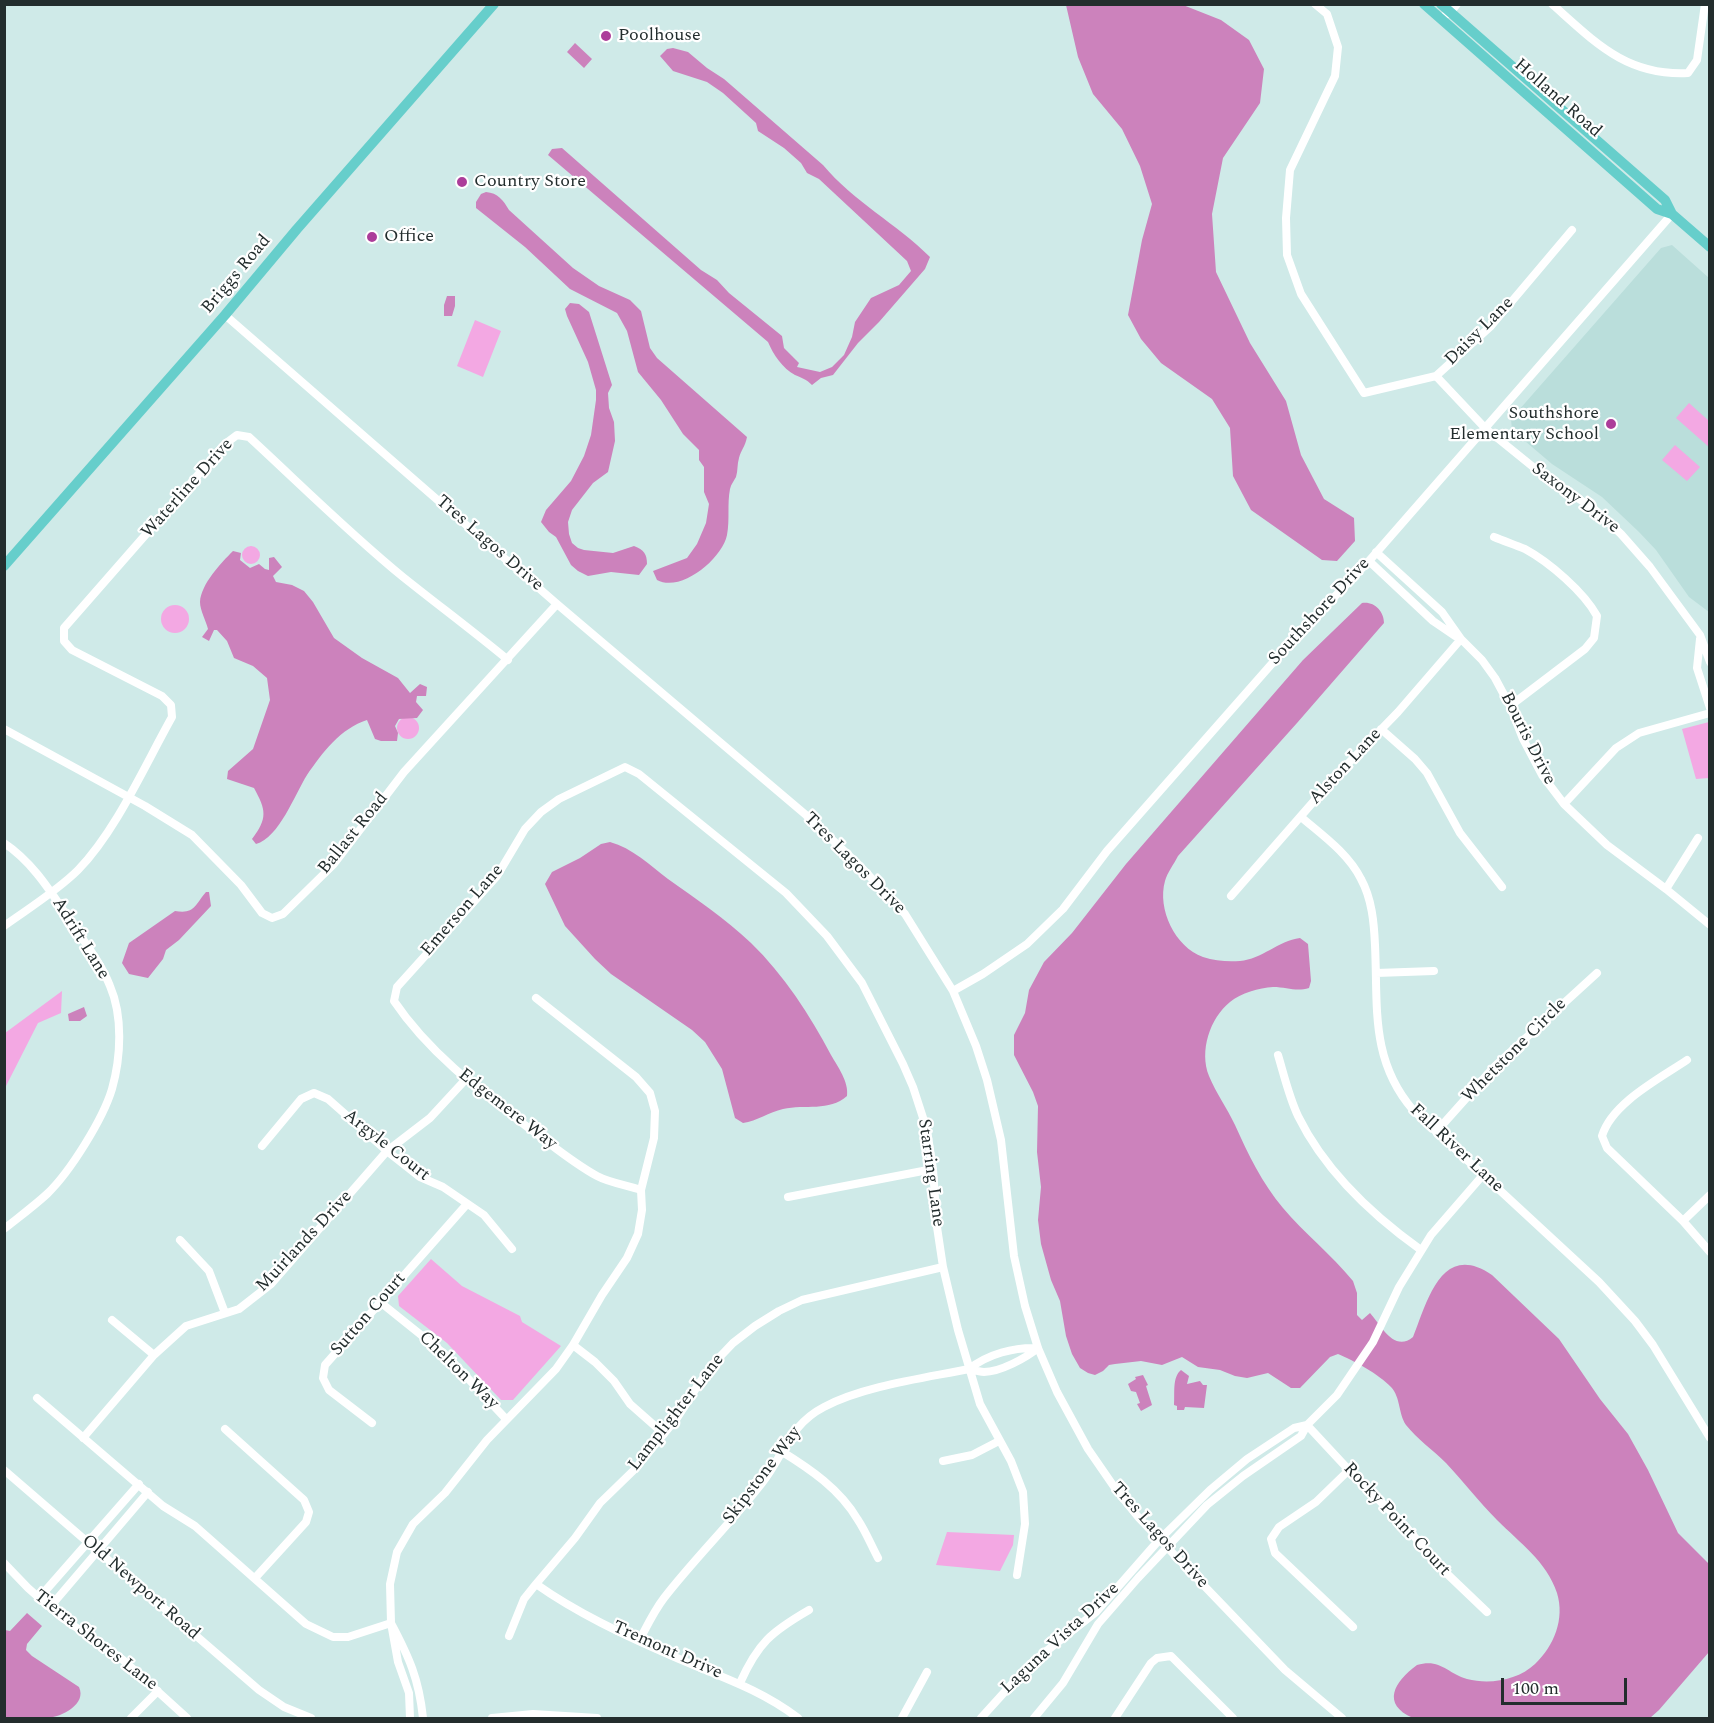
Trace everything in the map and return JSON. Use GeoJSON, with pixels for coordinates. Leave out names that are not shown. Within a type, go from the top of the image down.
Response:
{"type":"FeatureCollection","features":[{"type":"Feature","properties":{"kind":"main road","name":"Briggs Road"},"geometry":{"type":"LineString","coordinates":[[4,566],[494,4]]}},
{"type":"Feature","properties":{"kind":"main road","name":"Holland Road"},"geometry":{"type":"LineString","coordinates":[[1424,4],[1657,209],[1672,214]]}},
{"type":"Feature","properties":{"kind":"main road","name":"Holland Road"},"geometry":{"type":"LineString","coordinates":[[1447,6],[1665,200],[1672,214],[1710,247]]}},
{"type":"Feature","properties":{"kind":"street","name":"Daisy Lane"},"geometry":{"type":"LineString","coordinates":[[1315,4],[1327,14],[1338,47],[1335,76],[1290,170],[1286,218],[1287,255],[1301,294],[1364,393],[1436,376],[1491,326],[1572,230]]}},
{"type":"Feature","properties":{"kind":"street"},"geometry":{"type":"LineString","coordinates":[[1552,4],[1606,51],[1648,70],[1672,74],[1688,73],[1697,60],[1705,4]]}},
{"type":"Feature","properties":{"kind":"street"},"geometry":{"type":"LineString","coordinates":[[1440,18],[1447,6]]}},
{"type":"Feature","properties":{"kind":"street","name":"Southshore Drive"},"geometry":{"type":"LineString","coordinates":[[953,992],[1027,944],[1063,909],[1107,851],[1291,642],[1369,561],[1672,214]]}},
{"type":"Feature","properties":{"kind":"street","name":"Tres Lagos Drive"},"geometry":{"type":"LineString","coordinates":[[225,315],[557,604],[806,815],[860,866],[905,914],[953,992],[976,1046],[996,1114],[1014,1256],[1025,1306],[1038,1348],[1057,1392],[1088,1449],[1117,1491],[1159,1540],[1285,1670],[1341,1719]]}},
{"type":"Feature","properties":{"kind":"street","name":"Saxony Drive"},"geometry":{"type":"LineString","coordinates":[[1436,376],[1485,428],[1543,475],[1594,509],[1622,534],[1650,567],[1700,635],[1710,662]]}},
{"type":"Feature","properties":{"kind":"street","name":"Waterline Drive"},"geometry":{"type":"LineString","coordinates":[[128,796],[172,717],[171,705],[162,696],[72,650],[64,641],[64,628],[225,444],[237,435],[249,437],[331,514],[403,577],[508,660]]}},
{"type":"Feature","properties":{"kind":"street"},"geometry":{"type":"LineString","coordinates":[[1494,537],[1526,550],[1551,568],[1581,594],[1597,616],[1594,638],[1585,649],[1510,706]]}},
{"type":"Feature","properties":{"kind":"street","name":"Bouris Drive"},"geometry":{"type":"LineString","coordinates":[[1376,552],[1442,612],[1461,639],[1482,660],[1510,706],[1523,739],[1542,775],[1564,804],[1607,844],[1710,925]]}},
{"type":"Feature","properties":{"kind":"street","name":"Bouris Drive"},"geometry":{"type":"LineString","coordinates":[[1369,561],[1433,621],[1461,639]]}},
{"type":"Feature","properties":{"kind":"street","name":"Ballast Road"},"geometry":{"type":"LineString","coordinates":[[4,729],[128,796],[192,835],[224,866],[262,913],[272,918],[283,914],[333,865],[404,772],[557,604]]}},
{"type":"Feature","properties":{"kind":"street"},"geometry":{"type":"LineString","coordinates":[[1424,613],[1433,604]]}},
{"type":"Feature","properties":{"kind":"street"},"geometry":{"type":"LineString","coordinates":[[1700,635],[1697,668],[1705,680],[1710,708]]}},
{"type":"Feature","properties":{"kind":"street","name":"Alston Lane"},"geometry":{"type":"LineString","coordinates":[[1231,896],[1461,639]]}},
{"type":"Feature","properties":{"kind":"street"},"geometry":{"type":"LineString","coordinates":[[1564,804],[1616,748],[1639,733],[1710,713]]}},
{"type":"Feature","properties":{"kind":"street"},"geometry":{"type":"LineString","coordinates":[[1381,729],[1415,759],[1427,773],[1460,833],[1502,886]]}},
{"type":"Feature","properties":{"kind":"street","name":"Emerson Lane"},"geometry":{"type":"LineString","coordinates":[[394,1001],[397,987],[497,876],[525,829],[541,812],[559,799],[625,767]]}},
{"type":"Feature","properties":{"kind":"street","name":"Starring Lane"},"geometry":{"type":"LineString","coordinates":[[625,767],[639,774],[786,893],[827,936],[861,983],[903,1064],[922,1112],[933,1169],[937,1227],[943,1267],[969,1369],[980,1404],[1011,1461],[1023,1492],[1025,1524],[1017,1575]]}},
{"type":"Feature","properties":{"kind":"street"},"geometry":{"type":"LineString","coordinates":[[4,926],[77,871],[112,824],[128,796]]}},
{"type":"Feature","properties":{"kind":"street","name":"Fall River Lane"},"geometry":{"type":"LineString","coordinates":[[1301,817],[1347,858],[1361,877],[1369,897],[1373,917],[1378,1030],[1383,1059],[1402,1098],[1599,1282],[1635,1321],[1663,1360],[1710,1438]]}},
{"type":"Feature","properties":{"kind":"street"},"geometry":{"type":"LineString","coordinates":[[1666,889],[1698,838]]}},
{"type":"Feature","properties":{"kind":"street","name":"Adrift Lane"},"geometry":{"type":"LineString","coordinates":[[4,843],[34,871],[92,955],[110,986],[118,1018],[118,1049],[112,1090],[98,1119],[74,1161],[48,1193],[4,1229]]}},
{"type":"Feature","properties":{"kind":"street"},"geometry":{"type":"LineString","coordinates":[[1376,973],[1434,971]]}},
{"type":"Feature","properties":{"kind":"street","name":"Whetstone Circle"},"geometry":{"type":"LineString","coordinates":[[1436,1132],[1494,1066],[1597,973]]}},
{"type":"Feature","properties":{"kind":"street"},"geometry":{"type":"LineString","coordinates":[[410,1719],[409,1693],[401,1670],[391,1623],[390,1584],[397,1552],[413,1524],[445,1493],[486,1440],[556,1369],[627,1258],[638,1233],[642,1210],[641,1190],[654,1138],[655,1111],[650,1093],[636,1077],[537,998]]}},
{"type":"Feature","properties":{"kind":"street","name":"Edgemere Way"},"geometry":{"type":"LineString","coordinates":[[394,1001],[437,1053],[466,1079],[575,1162],[600,1177],[641,1190]]}},
{"type":"Feature","properties":{"kind":"street"},"geometry":{"type":"LineString","coordinates":[[1278,1055],[1298,1114],[1324,1159],[1384,1222],[1421,1250]]}},
{"type":"Feature","properties":{"kind":"street"},"geometry":{"type":"LineString","coordinates":[[1687,1060],[1633,1097],[1606,1123],[1602,1136],[1607,1148],[1683,1221],[1710,1252]]}},
{"type":"Feature","properties":{"kind":"street","name":"Muirlands Drive"},"geometry":{"type":"LineString","coordinates":[[83,1438],[154,1355],[186,1326],[239,1309],[271,1284],[387,1151],[430,1118],[466,1079]]}},
{"type":"Feature","properties":{"kind":"street","name":"Argyle Court"},"geometry":{"type":"LineString","coordinates":[[262,1146],[301,1099],[314,1093],[328,1100],[420,1177],[443,1187],[484,1215],[512,1249]]}},
{"type":"Feature","properties":{"kind":"street"},"geometry":{"type":"LineString","coordinates":[[788,1197],[933,1169]]}},
{"type":"Feature","properties":{"kind":"street","name":"Laguna Vista Drive"},"geometry":{"type":"LineString","coordinates":[[1034,1719],[1063,1683],[1107,1612],[1227,1488],[1300,1436],[1307,1425],[1337,1395],[1385,1322],[1399,1287],[1421,1250],[1449,1213],[1483,1175]]}},
{"type":"Feature","properties":{"kind":"street"},"geometry":{"type":"LineString","coordinates":[[1683,1221],[1710,1195]]}},
{"type":"Feature","properties":{"kind":"street","name":"Sutton Court"},"geometry":{"type":"LineString","coordinates":[[372,1423],[329,1390],[323,1378],[325,1365],[467,1204]]}},
{"type":"Feature","properties":{"kind":"street"},"geometry":{"type":"LineString","coordinates":[[180,1240],[209,1271],[225,1313]]}},
{"type":"Feature","properties":{"kind":"street","name":"Lamplighter Lane"},"geometry":{"type":"LineString","coordinates":[[509,1636],[524,1599],[575,1538],[600,1503],[635,1469],[677,1418],[714,1363],[747,1332],[779,1311],[802,1300],[943,1267]]}},
{"type":"Feature","properties":{"kind":"street","name":"Chelton Way"},"geometry":{"type":"LineString","coordinates":[[380,1302],[446,1355],[506,1419]]}},
{"type":"Feature","properties":{"kind":"street"},"geometry":{"type":"LineString","coordinates":[[112,1320],[154,1355]]}},
{"type":"Feature","properties":{"kind":"street"},"geometry":{"type":"LineString","coordinates":[[573,1345],[596,1362],[614,1381],[630,1404],[664,1434]]}},
{"type":"Feature","properties":{"kind":"street","name":"Skipstone Way"},"geometry":{"type":"LineString","coordinates":[[639,1641],[663,1599],[761,1485],[796,1429],[808,1417],[836,1401],[856,1394],[969,1369],[981,1360],[1020,1347],[1038,1348]]}},
{"type":"Feature","properties":{"kind":"street"},"geometry":{"type":"LineString","coordinates":[[37,1398],[163,1506],[195,1526],[306,1624],[333,1637],[348,1637],[391,1623]]}},
{"type":"Feature","properties":{"kind":"street","name":"Laguna Vista Drive"},"geometry":{"type":"LineString","coordinates":[[981,1719],[1030,1664],[1095,1612],[1159,1540],[1229,1473],[1294,1428],[1307,1425]]}},
{"type":"Feature","properties":{"kind":"street","name":"Rocky Point Court"},"geometry":{"type":"LineString","coordinates":[[1307,1425],[1401,1521],[1442,1569],[1487,1612]]}},
{"type":"Feature","properties":{"kind":"street"},"geometry":{"type":"LineString","coordinates":[[225,1429],[303,1500],[309,1512],[306,1522],[255,1578]]}},
{"type":"Feature","properties":{"kind":"street"},"geometry":{"type":"LineString","coordinates":[[943,1461],[972,1455],[999,1441]]}},
{"type":"Feature","properties":{"kind":"street"},"geometry":{"type":"LineString","coordinates":[[782,1451],[811,1470],[846,1503],[858,1518],[878,1558]]}},
{"type":"Feature","properties":{"kind":"street","name":"Old Newport Road"},"geometry":{"type":"LineString","coordinates":[[4,1470],[259,1690],[277,1703],[311,1719]]}},
{"type":"Feature","properties":{"kind":"street"},"geometry":{"type":"LineString","coordinates":[[1349,1470],[1316,1502],[1280,1527],[1271,1539],[1275,1553],[1353,1627]]}},
{"type":"Feature","properties":{"kind":"street"},"geometry":{"type":"LineString","coordinates":[[39,1598],[139,1485]]}},
{"type":"Feature","properties":{"kind":"street"},"geometry":{"type":"LineString","coordinates":[[50,1607],[148,1492]]}},
{"type":"Feature","properties":{"kind":"street"},"geometry":{"type":"LineString","coordinates":[[111,1516],[121,1525]]}},
{"type":"Feature","properties":{"kind":"street","name":"Tierra Shores Lane"},"geometry":{"type":"LineString","coordinates":[[4,1563],[39,1598],[122,1659],[187,1719]]}},
{"type":"Feature","properties":{"kind":"street"},"geometry":{"type":"LineString","coordinates":[[63,1570],[75,1579]]}},
{"type":"Feature","properties":{"kind":"street","name":"Tremont Drive"},"geometry":{"type":"LineString","coordinates":[[536,1584],[575,1609],[639,1641],[740,1683],[770,1699],[798,1719]]}},
{"type":"Feature","properties":{"kind":"street"},"geometry":{"type":"LineString","coordinates":[[740,1683],[750,1662],[771,1634],[809,1610]]}},
{"type":"Feature","properties":{"kind":"street"},"geometry":{"type":"LineString","coordinates":[[391,1623],[412,1666],[420,1692],[423,1719]]}},
{"type":"Feature","properties":{"kind":"street"},"geometry":{"type":"LineString","coordinates":[[1115,1719],[1151,1663],[1164,1656],[1171,1656],[1233,1719]]}},
{"type":"Feature","properties":{"kind":"street"},"geometry":{"type":"LineString","coordinates":[[401,1670],[412,1666]]}},
{"type":"Feature","properties":{"kind":"street"},"geometry":{"type":"LineString","coordinates":[[902,1719],[927,1672]]}},
{"type":"Feature","properties":{"kind":"street"},"geometry":{"type":"LineString","coordinates":[[131,1719],[158,1690]]}},
{"type":"Feature","properties":{"kind":"street"},"geometry":{"type":"LineString","coordinates":[[492,1719],[533,1714],[597,1719]]}},
{"type":"Feature","properties":{"kind":"shaded area"},"geometry":{"type":"Polygon","coordinates":[[[1066,5],[1183,5],[1221,20],[1249,40],[1264,69],[1260,103],[1223,158],[1212,214],[1216,272],[1250,343],[1286,401],[1301,455],[1324,499],[1354,518],[1355,541],[1337,561],[1322,560],[1251,510],[1233,476],[1230,428],[1212,399],[1161,363],[1141,339],[1128,315],[1142,240],[1152,204],[1140,166],[1122,129],[1093,94],[1078,57],[1066,5]]]}},
{"type":"Feature","properties":{"kind":"shaded area"},"geometry":{"type":"Polygon","coordinates":[[[575,43],[592,59],[584,68],[567,52],[575,43]]]}},
{"type":"Feature","properties":{"kind":"shaded area"},"geometry":{"type":"Polygon","coordinates":[[[673,48],[688,52],[724,79],[823,165],[848,190],[930,257],[925,269],[858,343],[833,375],[821,378],[812,385],[786,369],[768,342],[548,155],[552,149],[562,148],[701,270],[717,280],[729,293],[782,336],[784,348],[799,363],[797,367],[820,372],[832,367],[844,355],[852,337],[855,322],[871,298],[899,285],[911,271],[907,261],[819,179],[807,173],[801,163],[784,148],[758,131],[756,123],[723,93],[707,82],[673,71],[660,56],[667,49],[673,48]]]}},
{"type":"Feature","properties":{"kind":"shaded area"},"geometry":{"type":"Polygon","coordinates":[[[486,192],[500,198],[509,210],[573,268],[599,286],[630,300],[641,311],[650,348],[657,358],[747,437],[739,458],[736,477],[730,489],[728,529],[724,544],[709,563],[688,578],[667,583],[657,580],[653,571],[687,558],[697,544],[706,523],[709,504],[704,492],[704,467],[699,460],[699,450],[683,434],[661,400],[638,372],[627,331],[617,313],[570,289],[525,247],[476,208],[476,202],[481,194],[486,192]]]}},
{"type":"Feature","properties":{"kind":"shaded area","name":"Southshore Elementary School"},"geometry":{"type":"Polygon","coordinates":[[[1672,245],[1709,278],[1709,612],[1689,597],[1656,550],[1602,497],[1552,464],[1512,430],[1511,419],[1661,248],[1672,245]]]}},
{"type":"Feature","properties":{"kind":"shaded area"},"geometry":{"type":"Polygon","coordinates":[[[447,296],[455,296],[452,316],[444,316],[447,296]]]}},
{"type":"Feature","properties":{"kind":"shaded area"},"geometry":{"type":"Polygon","coordinates":[[[570,303],[579,304],[589,312],[612,385],[608,393],[615,441],[608,472],[593,483],[572,510],[568,522],[569,534],[572,543],[584,550],[613,553],[634,546],[640,549],[646,555],[647,564],[639,575],[611,572],[588,576],[578,571],[571,565],[556,537],[541,522],[546,510],[571,481],[584,456],[591,435],[596,400],[596,390],[588,362],[565,309],[570,303]]]}},
{"type":"Feature","properties":{"kind":"shaded area"},"geometry":{"type":"Polygon","coordinates":[[[475,320],[501,331],[483,377],[457,366],[475,320]]]}},
{"type":"Feature","properties":{"kind":"shaded area"},"geometry":{"type":"Polygon","coordinates":[[[1689,403],[1709,421],[1709,447],[1676,418],[1689,403]]]}},
{"type":"Feature","properties":{"kind":"shaded area"},"geometry":{"type":"Polygon","coordinates":[[[1675,445],[1700,467],[1687,481],[1662,460],[1675,445]]]}},
{"type":"Feature","properties":{"kind":"shaded area"},"geometry":{"type":"Polygon","coordinates":[[[247,546],[255,546],[260,551],[258,562],[247,564],[242,559],[242,551],[247,546]]]}},
{"type":"Feature","properties":{"kind":"shaded area"},"geometry":{"type":"Polygon","coordinates":[[[233,551],[241,553],[240,560],[250,568],[259,564],[269,570],[269,558],[274,557],[282,567],[273,576],[276,582],[292,585],[304,591],[334,638],[362,658],[398,678],[410,693],[420,684],[427,687],[426,696],[417,696],[416,702],[423,710],[417,718],[399,719],[395,726],[398,733],[397,741],[375,739],[367,720],[341,735],[307,775],[279,825],[264,840],[256,844],[252,839],[263,819],[261,802],[254,788],[227,779],[228,771],[253,749],[270,700],[267,678],[253,666],[234,658],[227,641],[217,630],[214,630],[209,641],[202,637],[208,629],[200,605],[201,595],[212,574],[233,551]]]}},
{"type":"Feature","properties":{"kind":"shaded area"},"geometry":{"type":"Polygon","coordinates":[[[1362,603],[1378,608],[1384,623],[1178,856],[1165,881],[1163,892],[1166,915],[1170,926],[1184,945],[1203,957],[1212,959],[1248,960],[1300,938],[1308,944],[1311,981],[1309,988],[1300,990],[1262,988],[1230,1002],[1217,1017],[1208,1036],[1206,1066],[1215,1088],[1268,1189],[1291,1217],[1353,1281],[1357,1293],[1357,1315],[1362,1320],[1370,1313],[1388,1336],[1400,1342],[1406,1341],[1413,1337],[1431,1293],[1448,1270],[1460,1265],[1475,1266],[1492,1275],[1559,1339],[1600,1399],[1628,1434],[1678,1533],[1709,1564],[1709,1652],[1650,1718],[1413,1718],[1403,1712],[1394,1700],[1394,1693],[1402,1678],[1417,1665],[1432,1663],[1467,1679],[1494,1681],[1520,1674],[1542,1657],[1556,1631],[1560,1613],[1557,1593],[1540,1562],[1490,1513],[1446,1463],[1406,1425],[1391,1387],[1366,1368],[1338,1354],[1330,1357],[1300,1388],[1291,1388],[1268,1373],[1247,1378],[1235,1376],[1220,1370],[1198,1367],[1182,1357],[1162,1365],[1141,1361],[1109,1365],[1095,1375],[1080,1368],[1066,1336],[1060,1301],[1051,1280],[1041,1244],[1038,1220],[1041,1187],[1037,1152],[1038,1106],[1014,1055],[1014,1035],[1025,1013],[1029,990],[1044,962],[1072,933],[1126,864],[1303,660],[1362,603]]]}},
{"type":"Feature","properties":{"kind":"shaded area"},"geometry":{"type":"Polygon","coordinates":[[[175,605],[185,609],[189,619],[185,629],[175,633],[165,629],[161,619],[165,609],[175,605]]]}},
{"type":"Feature","properties":{"kind":"shaded area"},"geometry":{"type":"Polygon","coordinates":[[[408,717],[416,720],[419,728],[416,736],[408,739],[400,736],[397,728],[400,720],[408,717]]]}},
{"type":"Feature","properties":{"kind":"shaded area"},"geometry":{"type":"Polygon","coordinates":[[[1709,722],[1709,778],[1696,779],[1682,729],[1709,722]]]}},
{"type":"Feature","properties":{"kind":"shaded area"},"geometry":{"type":"Polygon","coordinates":[[[610,842],[626,848],[641,858],[711,910],[763,955],[785,982],[814,1025],[842,1075],[847,1096],[825,1106],[783,1109],[743,1123],[735,1118],[722,1069],[705,1042],[692,1030],[611,974],[595,959],[565,926],[545,884],[552,872],[601,844],[610,842]]]}},
{"type":"Feature","properties":{"kind":"shaded area"},"geometry":{"type":"Polygon","coordinates":[[[206,892],[209,892],[211,906],[179,940],[166,950],[163,959],[148,978],[129,974],[122,963],[129,943],[175,911],[190,910],[206,892]]]}},
{"type":"Feature","properties":{"kind":"shaded area"},"geometry":{"type":"Polygon","coordinates":[[[62,991],[61,1013],[38,1023],[5,1088],[5,1033],[62,991]]]}},
{"type":"Feature","properties":{"kind":"shaded area"},"geometry":{"type":"Polygon","coordinates":[[[84,1007],[87,1016],[80,1021],[69,1021],[68,1014],[84,1007]]]}},
{"type":"Feature","properties":{"kind":"shaded area"},"geometry":{"type":"Polygon","coordinates":[[[431,1259],[462,1286],[520,1316],[522,1322],[561,1346],[513,1400],[501,1400],[447,1343],[399,1306],[398,1296],[431,1259]]]}},
{"type":"Feature","properties":{"kind":"shaded area"},"geometry":{"type":"Polygon","coordinates":[[[1181,1370],[1189,1376],[1187,1384],[1200,1381],[1203,1385],[1207,1385],[1204,1408],[1185,1407],[1184,1410],[1177,1410],[1177,1406],[1174,1405],[1174,1386],[1181,1370]]]}},
{"type":"Feature","properties":{"kind":"shaded area"},"geometry":{"type":"Polygon","coordinates":[[[1143,1375],[1148,1385],[1146,1386],[1152,1405],[1141,1411],[1137,1404],[1140,1403],[1136,1392],[1131,1391],[1128,1384],[1136,1379],[1135,1377],[1143,1375]]]}},
{"type":"Feature","properties":{"kind":"shaded area"},"geometry":{"type":"Polygon","coordinates":[[[947,1532],[1014,1535],[1013,1545],[1000,1571],[936,1565],[947,1532]]]}},
{"type":"Feature","properties":{"kind":"shaded area"},"geometry":{"type":"Polygon","coordinates":[[[27,1613],[42,1626],[27,1644],[26,1650],[79,1687],[81,1693],[72,1708],[53,1717],[5,1718],[5,1630],[10,1631],[27,1613]]]}},
{"type":"Feature","properties":{"kind":"place","name":"Poolhouse"},"geometry":{"type":"Point","coordinates":[606,36]}},
{"type":"Feature","properties":{"kind":"place","name":"Country Store"},"geometry":{"type":"Point","coordinates":[462,182]}},
{"type":"Feature","properties":{"kind":"place","name":"Office"},"geometry":{"type":"Point","coordinates":[372,237]}},
{"type":"Feature","properties":{"kind":"place","name":"Southshore Elementary School"},"geometry":{"type":"Point","coordinates":[1611,424]}}]}
